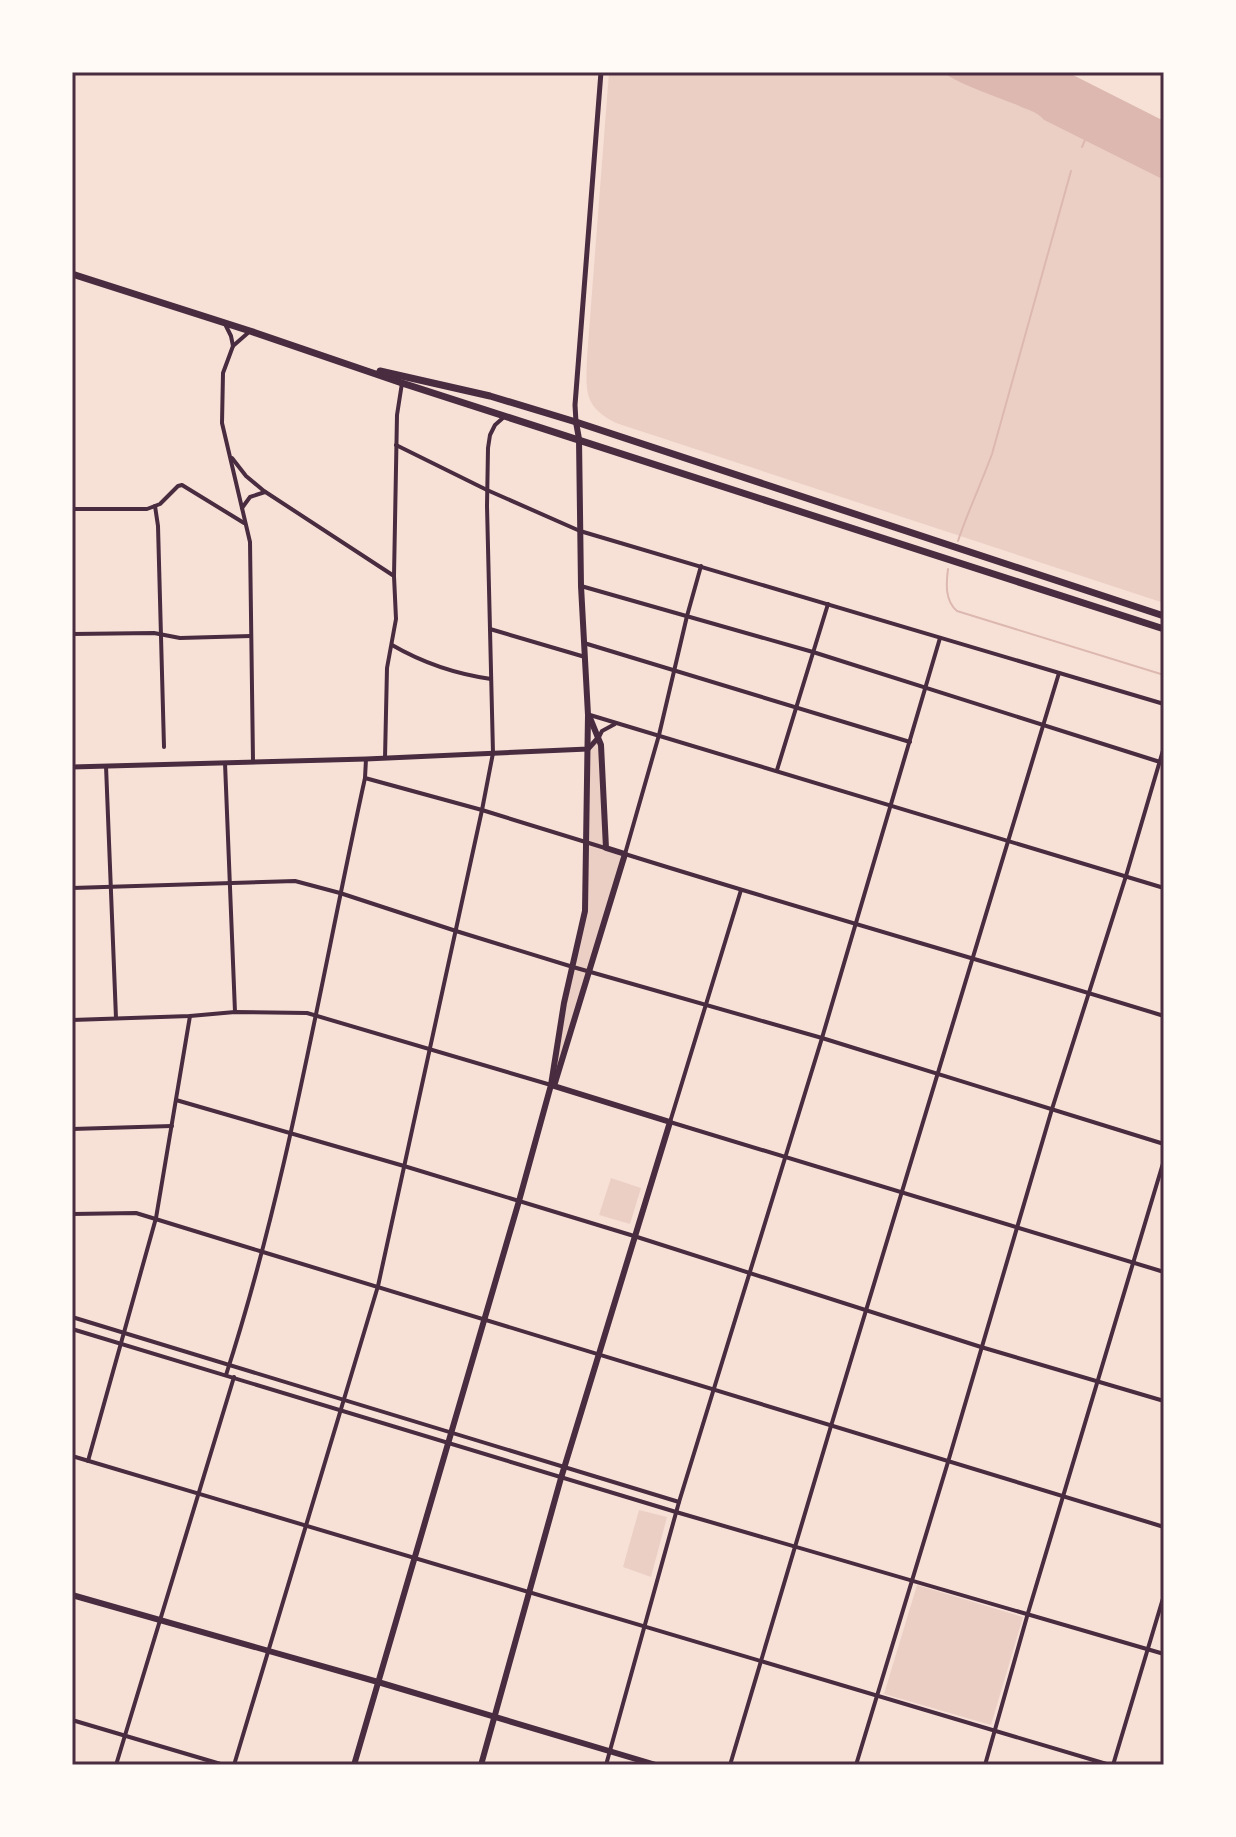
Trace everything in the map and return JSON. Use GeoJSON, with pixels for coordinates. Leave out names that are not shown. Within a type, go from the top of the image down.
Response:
{"type":"FeatureCollection","features":[{"type":"Feature","properties":{"kind":"highway"},"geometry":{"type":"LineString","coordinates":[[72,274],[1164,629]]}},
{"type":"Feature","properties":{"kind":"highway"},"geometry":{"type":"LineString","coordinates":[[354,365],[490,396],[576,422],[1164,616]]}},
{"type":"Feature","properties":{"kind":"main road"},"geometry":{"type":"LineString","coordinates":[[553,1085],[564,1003],[585,911],[588,715],[576,422]]}},
{"type":"Feature","properties":{"kind":"main road"},"geometry":{"type":"LineString","coordinates":[[354,1765],[553,1085],[625,854],[606,848],[601,745],[588,715]]}},
{"type":"Feature","properties":{"kind":"main road"},"geometry":{"type":"LineString","coordinates":[[481,1765],[561,1478],[670,1122],[553,1085]]}},
{"type":"Feature","properties":{"kind":"main road"},"geometry":{"type":"LineString","coordinates":[[72,1595],[656,1765]]}},
{"type":"Feature","properties":{"kind":"street"},"geometry":{"type":"LineString","coordinates":[[576,422],[601,72]]}},
{"type":"Feature","properties":{"kind":"street"},"geometry":{"type":"LineString","coordinates":[[225,323],[233,346]]}},
{"type":"Feature","properties":{"kind":"street"},"geometry":{"type":"LineString","coordinates":[[250,331],[233,346],[223,373],[222,423],[250,542],[253,761]]}},
{"type":"Feature","properties":{"kind":"street"},"geometry":{"type":"LineString","coordinates":[[385,758],[386,685],[396,609],[396,445],[402,383]]}},
{"type":"Feature","properties":{"kind":"street"},"geometry":{"type":"LineString","coordinates":[[234,1765],[378,1286],[482,810],[493,753],[488,448],[495,425],[506,415]]}},
{"type":"Feature","properties":{"kind":"street"},"geometry":{"type":"LineString","coordinates":[[396,445],[580,531],[1164,704]]}},
{"type":"Feature","properties":{"kind":"street"},"geometry":{"type":"LineString","coordinates":[[229,454],[246,476],[266,492],[394,576]]}},
{"type":"Feature","properties":{"kind":"street"},"geometry":{"type":"LineString","coordinates":[[72,509],[147,509],[160,504],[182,485],[246,525]]}},
{"type":"Feature","properties":{"kind":"street"},"geometry":{"type":"LineString","coordinates":[[242,508],[250,497],[266,492]]}},
{"type":"Feature","properties":{"kind":"street"},"geometry":{"type":"LineString","coordinates":[[155,506],[164,747]]}},
{"type":"Feature","properties":{"kind":"street"},"geometry":{"type":"LineString","coordinates":[[701,566],[659,735],[625,854],[1164,1016]]}},
{"type":"Feature","properties":{"kind":"street"},"geometry":{"type":"LineString","coordinates":[[581,586],[813,652],[1160,762]]}},
{"type":"Feature","properties":{"kind":"street"},"geometry":{"type":"LineString","coordinates":[[777,771],[828,604]]}},
{"type":"Feature","properties":{"kind":"street"},"geometry":{"type":"LineString","coordinates":[[490,629],[585,657]]}},
{"type":"Feature","properties":{"kind":"street"},"geometry":{"type":"LineString","coordinates":[[72,634],[180,638],[251,636]]}},
{"type":"Feature","properties":{"kind":"street"},"geometry":{"type":"LineString","coordinates":[[606,1765],[676,1512],[822,1038],[940,638]]}},
{"type":"Feature","properties":{"kind":"street"},"geometry":{"type":"LineString","coordinates":[[584,643],[910,742]]}},
{"type":"Feature","properties":{"kind":"street"},"geometry":{"type":"LineString","coordinates":[[392,645],[443,669],[491,679]]}},
{"type":"Feature","properties":{"kind":"street"},"geometry":{"type":"LineString","coordinates":[[730,1765],[1059,673]]}},
{"type":"Feature","properties":{"kind":"street"},"geometry":{"type":"LineString","coordinates":[[588,715],[1164,888]]}},
{"type":"Feature","properties":{"kind":"street"},"geometry":{"type":"LineString","coordinates":[[72,767],[588,749],[602,731],[617,723]]}},
{"type":"Feature","properties":{"kind":"street"},"geometry":{"type":"LineString","coordinates":[[856,1765],[1164,747]]}},
{"type":"Feature","properties":{"kind":"street"},"geometry":{"type":"LineString","coordinates":[[226,1375],[263,1252],[291,1133],[365,778],[366,759]]}},
{"type":"Feature","properties":{"kind":"street"},"geometry":{"type":"LineString","coordinates":[[225,761],[235,1012]]}},
{"type":"Feature","properties":{"kind":"street"},"geometry":{"type":"LineString","coordinates":[[106,766],[116,1018]]}},
{"type":"Feature","properties":{"kind":"street"},"geometry":{"type":"LineString","coordinates":[[365,778],[606,848]]}},
{"type":"Feature","properties":{"kind":"street"},"geometry":{"type":"LineString","coordinates":[[72,888],[295,881],[1164,1144]]}},
{"type":"Feature","properties":{"kind":"street"},"geometry":{"type":"LineString","coordinates":[[741,890],[670,1122],[1164,1272]]}},
{"type":"Feature","properties":{"kind":"street"},"geometry":{"type":"LineString","coordinates":[[72,1020],[235,1012],[307,1013],[553,1085]]}},
{"type":"Feature","properties":{"kind":"street"},"geometry":{"type":"LineString","coordinates":[[88,1461],[156,1218],[190,1016]]}},
{"type":"Feature","properties":{"kind":"street"},"geometry":{"type":"LineString","coordinates":[[176,1100],[634,1236],[981,1347],[1164,1401]]}},
{"type":"Feature","properties":{"kind":"street"},"geometry":{"type":"LineString","coordinates":[[72,1129],[172,1126]]}},
{"type":"Feature","properties":{"kind":"street"},"geometry":{"type":"LineString","coordinates":[[985,1765],[1164,1160]]}},
{"type":"Feature","properties":{"kind":"street"},"geometry":{"type":"LineString","coordinates":[[72,1214],[136,1213],[156,1218],[1164,1527]]}},
{"type":"Feature","properties":{"kind":"street"},"geometry":{"type":"LineString","coordinates":[[72,1317],[679,1502]]}},
{"type":"Feature","properties":{"kind":"street"},"geometry":{"type":"LineString","coordinates":[[72,1329],[561,1478],[1164,1654]]}},
{"type":"Feature","properties":{"kind":"street"},"geometry":{"type":"LineString","coordinates":[[116,1765],[234,1377]]}},
{"type":"Feature","properties":{"kind":"street"},"geometry":{"type":"LineString","coordinates":[[72,1456],[1111,1765],[1164,1595]]}},
{"type":"Feature","properties":{"kind":"street"},"geometry":{"type":"LineString","coordinates":[[72,1720],[224,1765]]}},
{"type":"Feature","properties":{"kind":"shaded area"},"geometry":{"type":"Polygon","coordinates":[[[609,72],[941,72],[1032,111],[1044,120],[1164,180],[1164,603],[616,423],[597,411],[587,388],[587,357],[609,72]]]}},
{"type":"Feature","properties":{"kind":"shaded area"},"geometry":{"type":"Polygon","coordinates":[[[941,72],[1067,72],[1164,121],[1164,180],[1031,111],[941,72]]]}},
{"type":"Feature","properties":{"kind":"shaded area"},"geometry":{"type":"Polygon","coordinates":[[[599,737],[606,847],[625,854],[560,1065],[555,1064],[585,911],[588,749],[599,737]]]}},
{"type":"Feature","properties":{"kind":"shaded area"},"geometry":{"type":"Polygon","coordinates":[[[611,1178],[641,1188],[630,1224],[599,1215],[611,1178]]]}},
{"type":"Feature","properties":{"kind":"shaded area"},"geometry":{"type":"Polygon","coordinates":[[[639,1510],[667,1517],[651,1577],[623,1567],[639,1510]]]}},
{"type":"Feature","properties":{"kind":"shaded area"},"geometry":{"type":"Polygon","coordinates":[[[917,1585],[1023,1617],[991,1725],[884,1694],[917,1585]]]}},
{"type":"Feature","properties":{"kind":"waterway"},"geometry":{"type":"LineString","coordinates":[[1082,147],[1085,140]]}},
{"type":"Feature","properties":{"kind":"waterway"},"geometry":{"type":"LineString","coordinates":[[958,541],[992,454],[1071,171]]}},
{"type":"Feature","properties":{"kind":"waterway"},"geometry":{"type":"LineString","coordinates":[[948,569],[948,597],[957,611],[1164,675]]}}]}
